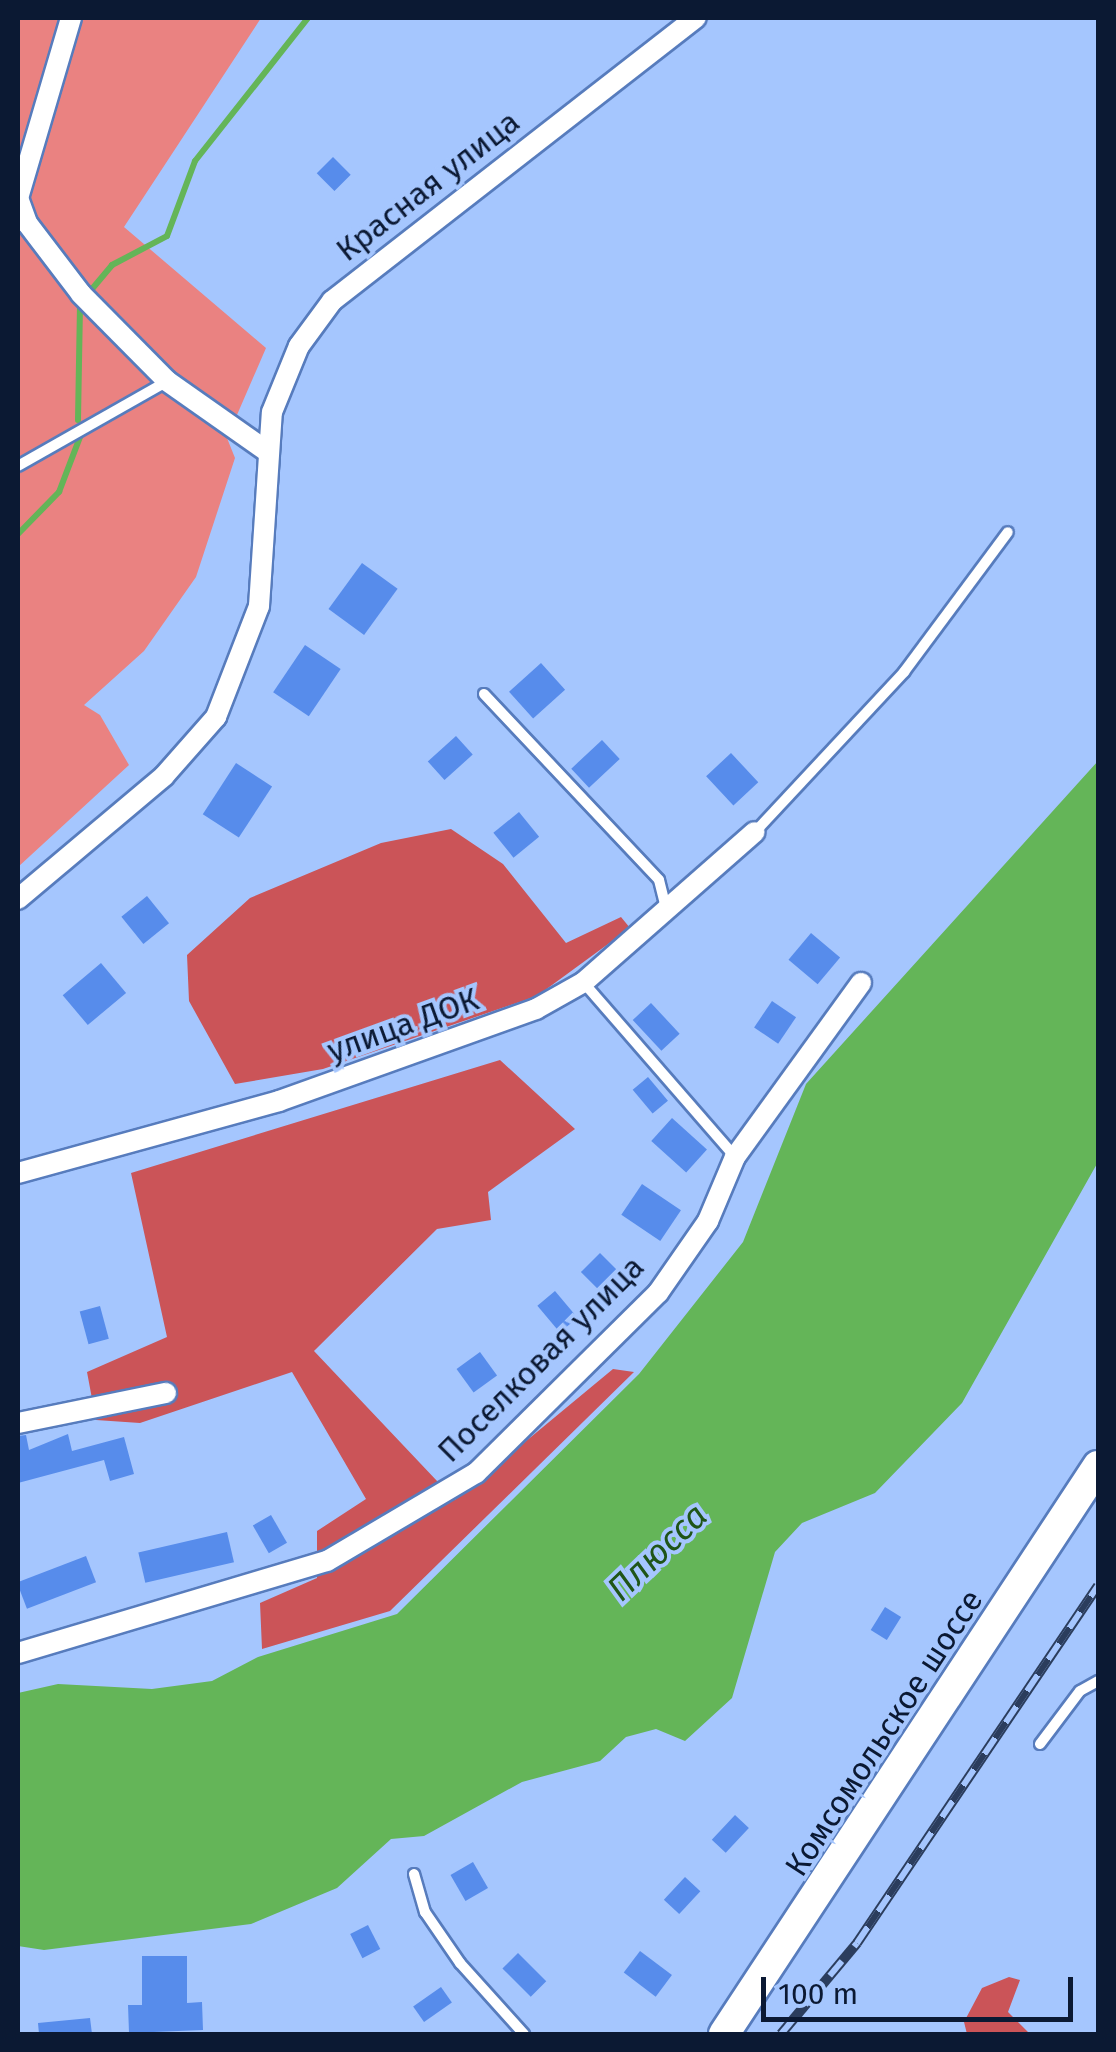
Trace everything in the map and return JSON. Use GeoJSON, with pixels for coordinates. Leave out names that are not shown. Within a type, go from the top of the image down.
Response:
{"type":"FeatureCollection","features":[{"type":"Feature","properties":{"kind":"main road","name":"Комсомольское шоссе"},"geometry":{"type":"LineString","coordinates":[[724,2034],[1098,1466]]}},
{"type":"Feature","properties":{"kind":"street"},"geometry":{"type":"LineString","coordinates":[[18,898],[164,776],[216,717],[259,606],[268,452],[167,381],[55,264],[18,198],[71,18]]}},
{"type":"Feature","properties":{"kind":"street","name":"Красная улица"},"geometry":{"type":"LineString","coordinates":[[268,452],[282,378],[332,301],[696,18]]}},
{"type":"Feature","properties":{"kind":"street","name":"улица ДОК"},"geometry":{"type":"LineString","coordinates":[[18,1172],[279,1101],[536,1009],[584,982],[667,914],[755,832]]}},
{"type":"Feature","properties":{"kind":"street","name":"Поселковая улица"},"geometry":{"type":"LineString","coordinates":[[18,1653],[327,1561],[476,1472],[658,1293],[708,1221],[735,1158],[862,983]]}},
{"type":"Feature","properties":{"kind":"street"},"geometry":{"type":"LineString","coordinates":[[18,1423],[166,1393]]}},
{"type":"Feature","properties":{"kind":"lane"},"geometry":{"type":"LineString","coordinates":[[18,466],[167,381]]}},
{"type":"Feature","properties":{"kind":"lane"},"geometry":{"type":"LineString","coordinates":[[755,832],[904,672],[1008,532]]}},
{"type":"Feature","properties":{"kind":"lane"},"geometry":{"type":"LineString","coordinates":[[484,694],[659,880],[667,914]]}},
{"type":"Feature","properties":{"kind":"lane"},"geometry":{"type":"LineString","coordinates":[[584,982],[735,1158]]}},
{"type":"Feature","properties":{"kind":"lane"},"geometry":{"type":"LineString","coordinates":[[1040,1744],[1080,1691],[1098,1681]]}},
{"type":"Feature","properties":{"kind":"lane"},"geometry":{"type":"LineString","coordinates":[[414,1874],[425,1912],[451,1950],[524,2034]]}},
{"type":"Feature","properties":{"kind":"shaded area"},"geometry":{"type":"Polygon","coordinates":[[[18,18],[261,18],[124,227],[266,348],[227,438],[235,458],[196,577],[144,651],[84,705],[100,715],[129,765],[18,867],[18,18]]]}},
{"type":"Feature","properties":{"kind":"shaded area"},"geometry":{"type":"Polygon","coordinates":[[[451,829],[503,864],[566,943],[621,917],[630,928],[537,996],[323,1069],[235,1084],[189,1001],[187,955],[250,898],[381,843],[451,829]]]}},
{"type":"Feature","properties":{"kind":"shaded area"},"geometry":{"type":"Polygon","coordinates":[[[500,1060],[575,1129],[488,1192],[491,1220],[437,1229],[314,1351],[455,1500],[613,1369],[634,1372],[390,1611],[262,1649],[260,1603],[317,1578],[317,1531],[366,1499],[292,1372],[140,1423],[96,1420],[87,1372],[167,1337],[131,1173],[500,1060]]]}},
{"type":"Feature","properties":{"kind":"shaded area"},"geometry":{"type":"Polygon","coordinates":[[[1009,1977],[1020,1980],[1008,2012],[1030,2034],[967,2034],[964,2022],[982,1988],[1009,1977]]]}},
{"type":"Feature","properties":{"kind":"water","name":"Плюсса"},"geometry":{"type":"Polygon","coordinates":[[[1098,761],[1098,1162],[962,1403],[875,1493],[802,1523],[775,1552],[732,1698],[685,1741],[656,1729],[626,1737],[600,1761],[522,1782],[424,1836],[391,1839],[337,1888],[251,1924],[44,1950],[18,1946],[18,1693],[58,1684],[152,1689],[212,1681],[258,1657],[397,1614],[639,1374],[743,1242],[806,1084],[1098,761]]]}},
{"type":"Feature","properties":{"kind":"building"},"geometry":{"type":"Polygon","coordinates":[[[333,157],[351,175],[334,191],[317,173],[333,157]]]}},
{"type":"Feature","properties":{"kind":"building"},"geometry":{"type":"Polygon","coordinates":[[[362,563],[398,589],[364,635],[328,609],[362,563]]]}},
{"type":"Feature","properties":{"kind":"building"},"geometry":{"type":"Polygon","coordinates":[[[305,645],[341,669],[309,716],[273,692],[305,645]]]}},
{"type":"Feature","properties":{"kind":"building"},"geometry":{"type":"Polygon","coordinates":[[[541,663],[565,690],[533,719],[509,692],[541,663]]]}},
{"type":"Feature","properties":{"kind":"building"},"geometry":{"type":"Polygon","coordinates":[[[456,736],[473,755],[444,780],[428,761],[456,736]]]}},
{"type":"Feature","properties":{"kind":"building"},"geometry":{"type":"Polygon","coordinates":[[[602,740],[620,759],[589,788],[571,769],[602,740]]]}},
{"type":"Feature","properties":{"kind":"building"},"geometry":{"type":"Polygon","coordinates":[[[731,753],[758,782],[733,805],[706,776],[731,753]]]}},
{"type":"Feature","properties":{"kind":"building"},"geometry":{"type":"Polygon","coordinates":[[[236,763],[272,786],[239,838],[203,814],[236,763]]]}},
{"type":"Feature","properties":{"kind":"building"},"geometry":{"type":"Polygon","coordinates":[[[519,812],[539,837],[513,858],[493,833],[519,812]]]}},
{"type":"Feature","properties":{"kind":"building"},"geometry":{"type":"Polygon","coordinates":[[[147,896],[169,923],[143,944],[121,917],[147,896]]]}},
{"type":"Feature","properties":{"kind":"building"},"geometry":{"type":"Polygon","coordinates":[[[811,933],[840,957],[818,984],[789,960],[811,933]]]}},
{"type":"Feature","properties":{"kind":"building"},"geometry":{"type":"Polygon","coordinates":[[[101,963],[126,993],[88,1025],[63,995],[101,963]]]}},
{"type":"Feature","properties":{"kind":"building"},"geometry":{"type":"Polygon","coordinates":[[[772,1001],[796,1017],[778,1044],[754,1028],[772,1001]]]}},
{"type":"Feature","properties":{"kind":"building"},"geometry":{"type":"Polygon","coordinates":[[[651,1003],[680,1034],[661,1051],[633,1020],[651,1003]]]}},
{"type":"Feature","properties":{"kind":"building"},"geometry":{"type":"Polygon","coordinates":[[[648,1077],[668,1101],[653,1114],[633,1090],[648,1077]]]}},
{"type":"Feature","properties":{"kind":"building"},"geometry":{"type":"Polygon","coordinates":[[[672,1118],[707,1149],[686,1172],[651,1141],[672,1118]]]}},
{"type":"Feature","properties":{"kind":"building"},"geometry":{"type":"Polygon","coordinates":[[[642,1184],[681,1210],[660,1241],[621,1215],[642,1184]]]}},
{"type":"Feature","properties":{"kind":"building"},"geometry":{"type":"Polygon","coordinates":[[[600,1253],[626,1279],[607,1298],[581,1272],[600,1253]]]}},
{"type":"Feature","properties":{"kind":"building"},"geometry":{"type":"Polygon","coordinates":[[[555,1291],[577,1318],[560,1333],[537,1306],[555,1291]]]}},
{"type":"Feature","properties":{"kind":"building"},"geometry":{"type":"Polygon","coordinates":[[[100,1306],[109,1339],[89,1344],[80,1311],[100,1306]]]}},
{"type":"Feature","properties":{"kind":"building"},"geometry":{"type":"Polygon","coordinates":[[[480,1352],[497,1375],[474,1393],[457,1369],[480,1352]]]}},
{"type":"Feature","properties":{"kind":"building"},"geometry":{"type":"Polygon","coordinates":[[[68,1434],[72,1451],[124,1437],[134,1474],[110,1481],[104,1460],[18,1483],[18,1436],[26,1435],[29,1450],[68,1434]]]}},
{"type":"Feature","properties":{"kind":"building"},"geometry":{"type":"Polygon","coordinates":[[[271,1515],[287,1543],[269,1553],[253,1526],[271,1515]]]}},
{"type":"Feature","properties":{"kind":"building"},"geometry":{"type":"Polygon","coordinates":[[[227,1532],[234,1562],[145,1583],[138,1552],[227,1532]]]}},
{"type":"Feature","properties":{"kind":"building"},"geometry":{"type":"Polygon","coordinates":[[[86,1556],[96,1582],[27,1609],[18,1582],[86,1556]]]}},
{"type":"Feature","properties":{"kind":"building"},"geometry":{"type":"Polygon","coordinates":[[[885,1607],[901,1617],[887,1640],[871,1630],[885,1607]]]}},
{"type":"Feature","properties":{"kind":"building"},"geometry":{"type":"Polygon","coordinates":[[[735,1815],[749,1828],[726,1853],[712,1840],[735,1815]]]}},
{"type":"Feature","properties":{"kind":"building"},"geometry":{"type":"Polygon","coordinates":[[[473,1862],[488,1888],[465,1901],[450,1875],[473,1862]]]}},
{"type":"Feature","properties":{"kind":"building"},"geometry":{"type":"Polygon","coordinates":[[[685,1877],[700,1891],[679,1914],[664,1900],[685,1877]]]}},
{"type":"Feature","properties":{"kind":"building"},"geometry":{"type":"Polygon","coordinates":[[[368,1925],[380,1949],[362,1958],[350,1934],[368,1925]]]}},
{"type":"Feature","properties":{"kind":"building"},"geometry":{"type":"Polygon","coordinates":[[[640,1951],[672,1975],[656,1997],[624,1973],[640,1951]]]}},
{"type":"Feature","properties":{"kind":"building"},"geometry":{"type":"Polygon","coordinates":[[[518,1953],[546,1981],[531,1997],[502,1969],[518,1953]]]}},
{"type":"Feature","properties":{"kind":"building"},"geometry":{"type":"Polygon","coordinates":[[[142,1956],[187,1956],[187,2003],[202,2002],[203,2030],[129,2033],[128,2005],[142,2005],[142,1956]]]}},
{"type":"Feature","properties":{"kind":"building"},"geometry":{"type":"Polygon","coordinates":[[[441,1987],[452,2003],[424,2022],[413,2007],[441,1987]]]}},
{"type":"Feature","properties":{"kind":"building"},"geometry":{"type":"Polygon","coordinates":[[[90,2018],[92,2034],[39,2034],[38,2023],[90,2018]]]}},
{"type":"Feature","properties":{"kind":"waterway"},"geometry":{"type":"LineString","coordinates":[[92,289],[112,265],[167,236],[195,161],[308,18]]}},
{"type":"Feature","properties":{"kind":"waterway"},"geometry":{"type":"LineString","coordinates":[[78,420],[80,305]]}},
{"type":"Feature","properties":{"kind":"waterway"},"geometry":{"type":"LineString","coordinates":[[18,534],[59,492],[80,437]]}},
{"type":"Feature","properties":{"kind":"railway"},"geometry":{"type":"LineString","coordinates":[[781,2034],[857,1943],[1098,1586]]}}]}
